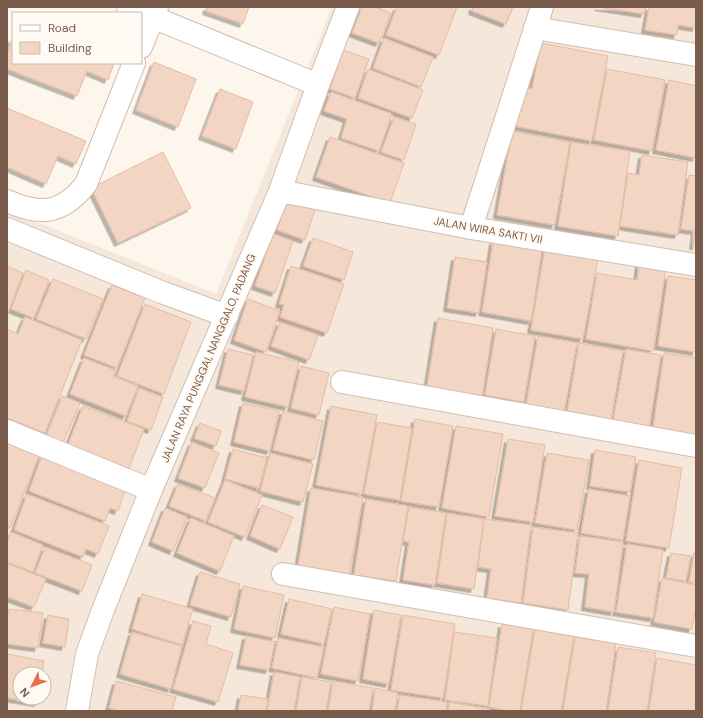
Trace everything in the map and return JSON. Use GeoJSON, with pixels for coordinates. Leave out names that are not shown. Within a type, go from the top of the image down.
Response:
{"type":"FeatureCollection","features":[{"type":"Feature","properties":{"kind":"street"},"geometry":{"type":"LineString","coordinates":[[128,7],[155,12],[318,85]]}},
{"type":"Feature","properties":{"kind":"street","name":"JALAN RAYA PUNGGAI, NANGGALO, PADANG"},"geometry":{"type":"LineString","coordinates":[[76,711],[88,654],[103,610],[150,490],[227,316],[280,191],[348,7]]}},
{"type":"Feature","properties":{"kind":"street"},"geometry":{"type":"LineString","coordinates":[[471,228],[542,7]]}},
{"type":"Feature","properties":{"kind":"street"},"geometry":{"type":"LineString","coordinates":[[142,44],[155,12]]}},
{"type":"Feature","properties":{"kind":"street"},"geometry":{"type":"LineString","coordinates":[[535,28],[696,55]]}},
{"type":"Feature","properties":{"kind":"street"},"geometry":{"type":"LineString","coordinates":[[7,201],[23,208],[45,210],[62,206],[76,196],[86,184],[134,64]]}},
{"type":"Feature","properties":{"kind":"street","name":"JALAN WIRA SAKTI VII"},"geometry":{"type":"LineString","coordinates":[[280,191],[471,228],[696,265]]}},
{"type":"Feature","properties":{"kind":"street"},"geometry":{"type":"LineString","coordinates":[[7,229],[161,292],[227,316]]}},
{"type":"Feature","properties":{"kind":"street"},"geometry":{"type":"LineString","coordinates":[[342,382],[696,446]]}},
{"type":"Feature","properties":{"kind":"street"},"geometry":{"type":"LineString","coordinates":[[7,431],[150,490]]}},
{"type":"Feature","properties":{"kind":"street"},"geometry":{"type":"LineString","coordinates":[[283,574],[696,646]]}},
{"type":"Feature","properties":{"kind":"shaded area"},"geometry":{"type":"Polygon","coordinates":[[[332,7],[696,7],[696,711],[7,711],[7,210],[216,294],[332,7]]]}},
{"type":"Feature","properties":{"kind":"building"},"geometry":{"type":"Polygon","coordinates":[[[207,7],[249,7],[243,24],[206,11],[207,7]]]}},
{"type":"Feature","properties":{"kind":"building"},"geometry":{"type":"Polygon","coordinates":[[[362,7],[375,7],[391,13],[379,43],[352,33],[362,7]]]}},
{"type":"Feature","properties":{"kind":"building"},"geometry":{"type":"Polygon","coordinates":[[[397,7],[457,7],[439,55],[386,35],[397,7]]]}},
{"type":"Feature","properties":{"kind":"building"},"geometry":{"type":"Polygon","coordinates":[[[473,7],[513,7],[506,24],[472,11],[473,7]]]}},
{"type":"Feature","properties":{"kind":"building"},"geometry":{"type":"Polygon","coordinates":[[[598,7],[646,7],[644,14],[598,7]]]}},
{"type":"Feature","properties":{"kind":"building"},"geometry":{"type":"Polygon","coordinates":[[[649,7],[696,7],[696,28],[678,25],[677,35],[645,30],[649,7]]]}},
{"type":"Feature","properties":{"kind":"building"},"geometry":{"type":"Polygon","coordinates":[[[384,38],[433,57],[421,87],[373,68],[384,38]]]}},
{"type":"Feature","properties":{"kind":"building"},"geometry":{"type":"Polygon","coordinates":[[[12,40],[12,64],[114,64],[108,80],[87,71],[77,96],[7,69],[7,53],[12,40]]]}},
{"type":"Feature","properties":{"kind":"building"},"geometry":{"type":"Polygon","coordinates":[[[541,43],[608,56],[592,141],[514,126],[522,87],[532,89],[541,43]]]}},
{"type":"Feature","properties":{"kind":"building"},"geometry":{"type":"Polygon","coordinates":[[[343,50],[369,59],[355,98],[330,89],[343,50]]]}},
{"type":"Feature","properties":{"kind":"building"},"geometry":{"type":"Polygon","coordinates":[[[154,62],[196,79],[178,127],[136,110],[154,62]]]}},
{"type":"Feature","properties":{"kind":"building"},"geometry":{"type":"Polygon","coordinates":[[[368,69],[423,90],[412,118],[358,98],[368,69]]]}},
{"type":"Feature","properties":{"kind":"building"},"geometry":{"type":"Polygon","coordinates":[[[607,69],[665,80],[652,151],[594,140],[607,69]]]}},
{"type":"Feature","properties":{"kind":"building"},"geometry":{"type":"Polygon","coordinates":[[[669,80],[696,86],[696,158],[656,150],[669,80]]]}},
{"type":"Feature","properties":{"kind":"building"},"geometry":{"type":"Polygon","coordinates":[[[220,89],[253,102],[236,149],[202,136],[220,89]]]}},
{"type":"Feature","properties":{"kind":"building"},"geometry":{"type":"Polygon","coordinates":[[[331,92],[392,114],[379,151],[341,138],[347,119],[324,111],[331,92]]]}},
{"type":"Feature","properties":{"kind":"building"},"geometry":{"type":"Polygon","coordinates":[[[7,108],[86,141],[76,164],[58,156],[46,184],[7,167],[7,108]]]}},
{"type":"Feature","properties":{"kind":"building"},"geometry":{"type":"Polygon","coordinates":[[[394,117],[416,124],[404,160],[381,152],[394,117]]]}},
{"type":"Feature","properties":{"kind":"building"},"geometry":{"type":"Polygon","coordinates":[[[512,131],[570,142],[555,225],[497,215],[512,131]]]}},
{"type":"Feature","properties":{"kind":"building"},"geometry":{"type":"Polygon","coordinates":[[[330,137],[404,163],[390,203],[316,177],[330,137]]]}},
{"type":"Feature","properties":{"kind":"building"},"geometry":{"type":"Polygon","coordinates":[[[571,142],[630,151],[618,236],[558,226],[571,142]]]}},
{"type":"Feature","properties":{"kind":"building"},"geometry":{"type":"Polygon","coordinates":[[[163,152],[191,208],[118,243],[91,188],[163,152]]]}},
{"type":"Feature","properties":{"kind":"building"},"geometry":{"type":"Polygon","coordinates":[[[642,155],[688,162],[678,235],[620,226],[628,173],[639,175],[642,155]]]}},
{"type":"Feature","properties":{"kind":"building"},"geometry":{"type":"Polygon","coordinates":[[[689,175],[696,176],[696,246],[693,246],[695,231],[681,229],[689,175]]]}},
{"type":"Feature","properties":{"kind":"building"},"geometry":{"type":"Polygon","coordinates":[[[287,200],[315,210],[305,240],[277,230],[287,200]]]}},
{"type":"Feature","properties":{"kind":"building"},"geometry":{"type":"Polygon","coordinates":[[[273,234],[293,241],[275,293],[255,286],[273,234]]]}},
{"type":"Feature","properties":{"kind":"building"},"geometry":{"type":"Polygon","coordinates":[[[313,238],[353,252],[344,280],[303,266],[313,238]]]}},
{"type":"Feature","properties":{"kind":"building"},"geometry":{"type":"Polygon","coordinates":[[[493,241],[542,250],[531,321],[482,312],[493,241]]]}},
{"type":"Feature","properties":{"kind":"building"},"geometry":{"type":"Polygon","coordinates":[[[545,248],[598,258],[583,339],[531,330],[545,248]]]}},
{"type":"Feature","properties":{"kind":"building"},"geometry":{"type":"Polygon","coordinates":[[[455,257],[487,262],[479,313],[447,308],[455,257]]]}},
{"type":"Feature","properties":{"kind":"building"},"geometry":{"type":"Polygon","coordinates":[[[639,264],[666,268],[653,351],[586,339],[597,273],[637,280],[639,264]]]}},
{"type":"Feature","properties":{"kind":"building"},"geometry":{"type":"Polygon","coordinates":[[[7,266],[23,273],[7,316],[7,266]]]}},
{"type":"Feature","properties":{"kind":"building"},"geometry":{"type":"Polygon","coordinates":[[[291,266],[344,284],[327,333],[280,317],[284,305],[279,304],[291,266]]]}},
{"type":"Feature","properties":{"kind":"building"},"geometry":{"type":"Polygon","coordinates":[[[26,270],[49,280],[34,318],[11,309],[26,270]]]}},
{"type":"Feature","properties":{"kind":"building"},"geometry":{"type":"Polygon","coordinates":[[[668,276],[696,280],[696,352],[658,346],[668,276]]]}},
{"type":"Feature","properties":{"kind":"building"},"geometry":{"type":"Polygon","coordinates":[[[53,279],[103,299],[86,339],[36,319],[53,279]]]}},
{"type":"Feature","properties":{"kind":"building"},"geometry":{"type":"Polygon","coordinates":[[[112,285],[145,298],[117,368],[84,355],[112,285]]]}},
{"type":"Feature","properties":{"kind":"building"},"geometry":{"type":"Polygon","coordinates":[[[248,299],[280,311],[266,352],[234,340],[248,299]]]}},
{"type":"Feature","properties":{"kind":"building"},"geometry":{"type":"Polygon","coordinates":[[[145,304],[191,322],[164,394],[117,376],[145,304]]]}},
{"type":"Feature","properties":{"kind":"building"},"geometry":{"type":"Polygon","coordinates":[[[25,317],[82,340],[45,433],[7,418],[7,329],[18,334],[25,317]]]}},
{"type":"Feature","properties":{"kind":"building"},"geometry":{"type":"Polygon","coordinates":[[[438,318],[493,328],[482,397],[427,387],[438,318]]]}},
{"type":"Feature","properties":{"kind":"building"},"geometry":{"type":"Polygon","coordinates":[[[280,322],[318,335],[309,360],[271,346],[280,322]]]}},
{"type":"Feature","properties":{"kind":"building"},"geometry":{"type":"Polygon","coordinates":[[[496,329],[535,336],[524,402],[485,395],[496,329]]]}},
{"type":"Feature","properties":{"kind":"building"},"geometry":{"type":"Polygon","coordinates":[[[538,336],[577,343],[563,418],[525,411],[538,336]]]}},
{"type":"Feature","properties":{"kind":"building"},"geometry":{"type":"Polygon","coordinates":[[[579,343],[623,351],[610,426],[566,418],[579,343]]]}},
{"type":"Feature","properties":{"kind":"building"},"geometry":{"type":"Polygon","coordinates":[[[228,349],[253,355],[244,391],[219,385],[228,349]]]}},
{"type":"Feature","properties":{"kind":"building"},"geometry":{"type":"Polygon","coordinates":[[[626,349],[661,355],[649,427],[613,421],[626,349]]]}},
{"type":"Feature","properties":{"kind":"building"},"geometry":{"type":"Polygon","coordinates":[[[256,352],[299,362],[288,407],[245,397],[256,352]]]}},
{"type":"Feature","properties":{"kind":"building"},"geometry":{"type":"Polygon","coordinates":[[[664,353],[696,358],[696,442],[652,435],[664,353]]]}},
{"type":"Feature","properties":{"kind":"building"},"geometry":{"type":"Polygon","coordinates":[[[84,358],[115,370],[113,376],[138,386],[126,416],[70,394],[84,358]]]}},
{"type":"Feature","properties":{"kind":"building"},"geometry":{"type":"Polygon","coordinates":[[[301,366],[329,373],[319,415],[291,408],[301,366]]]}},
{"type":"Feature","properties":{"kind":"building"},"geometry":{"type":"Polygon","coordinates":[[[139,388],[163,397],[151,430],[127,421],[139,388]]]}},
{"type":"Feature","properties":{"kind":"building"},"geometry":{"type":"Polygon","coordinates":[[[62,396],[80,403],[63,443],[46,436],[62,396]]]}},
{"type":"Feature","properties":{"kind":"building"},"geometry":{"type":"Polygon","coordinates":[[[243,403],[279,411],[270,451],[234,442],[243,403]]]}},
{"type":"Feature","properties":{"kind":"building"},"geometry":{"type":"Polygon","coordinates":[[[83,406],[144,429],[128,471],[67,447],[83,406]]]}},
{"type":"Feature","properties":{"kind":"building"},"geometry":{"type":"Polygon","coordinates":[[[331,406],[377,415],[362,494],[316,485],[331,406]]]}},
{"type":"Feature","properties":{"kind":"building"},"geometry":{"type":"Polygon","coordinates":[[[283,411],[323,421],[314,460],[273,450],[283,411]]]}},
{"type":"Feature","properties":{"kind":"building"},"geometry":{"type":"Polygon","coordinates":[[[415,419],[453,426],[439,507],[401,501],[415,419]]]}},
{"type":"Feature","properties":{"kind":"building"},"geometry":{"type":"Polygon","coordinates":[[[377,422],[412,428],[400,500],[364,494],[377,422]]]}},
{"type":"Feature","properties":{"kind":"building"},"geometry":{"type":"Polygon","coordinates":[[[200,423],[221,431],[216,446],[194,438],[200,423]]]}},
{"type":"Feature","properties":{"kind":"building"},"geometry":{"type":"Polygon","coordinates":[[[456,426],[503,434],[489,517],[442,508],[456,426]]]}},
{"type":"Feature","properties":{"kind":"building"},"geometry":{"type":"Polygon","coordinates":[[[508,439],[545,445],[533,522],[495,516],[508,439]]]}},
{"type":"Feature","properties":{"kind":"building"},"geometry":{"type":"Polygon","coordinates":[[[7,440],[40,453],[10,528],[7,527],[7,440]]]}},
{"type":"Feature","properties":{"kind":"building"},"geometry":{"type":"Polygon","coordinates":[[[192,442],[219,453],[205,488],[178,478],[192,442]]]}},
{"type":"Feature","properties":{"kind":"building"},"geometry":{"type":"Polygon","coordinates":[[[233,449],[267,458],[259,488],[225,479],[233,449]]]}},
{"type":"Feature","properties":{"kind":"building"},"geometry":{"type":"Polygon","coordinates":[[[595,450],[636,457],[630,492],[590,486],[595,450]]]}},
{"type":"Feature","properties":{"kind":"building"},"geometry":{"type":"Polygon","coordinates":[[[270,453],[313,464],[303,502],[260,491],[270,453]]]}},
{"type":"Feature","properties":{"kind":"building"},"geometry":{"type":"Polygon","coordinates":[[[547,453],[589,460],[577,530],[535,523],[547,453]]]}},
{"type":"Feature","properties":{"kind":"building"},"geometry":{"type":"Polygon","coordinates":[[[42,455],[126,488],[118,511],[110,508],[105,521],[29,491],[42,455]]]}},
{"type":"Feature","properties":{"kind":"building"},"geometry":{"type":"Polygon","coordinates":[[[639,460],[682,468],[669,548],[626,541],[639,460]]]}},
{"type":"Feature","properties":{"kind":"building"},"geometry":{"type":"Polygon","coordinates":[[[225,480],[262,495],[245,537],[208,522],[225,480]]]}},
{"type":"Feature","properties":{"kind":"building"},"geometry":{"type":"Polygon","coordinates":[[[178,484],[215,498],[206,521],[169,506],[178,484]]]}},
{"type":"Feature","properties":{"kind":"building"},"geometry":{"type":"Polygon","coordinates":[[[311,488],[363,497],[349,575],[298,566],[311,488]]]}},
{"type":"Feature","properties":{"kind":"building"},"geometry":{"type":"Polygon","coordinates":[[[589,489],[630,496],[623,540],[581,533],[589,489]]]}},
{"type":"Feature","properties":{"kind":"building"},"geometry":{"type":"Polygon","coordinates":[[[27,494],[109,526],[98,554],[86,549],[83,557],[14,530],[27,494]]]}},
{"type":"Feature","properties":{"kind":"building"},"geometry":{"type":"Polygon","coordinates":[[[366,499],[408,506],[396,581],[354,575],[366,499]]]}},
{"type":"Feature","properties":{"kind":"building"},"geometry":{"type":"Polygon","coordinates":[[[262,505],[293,517],[280,549],[250,536],[262,505]]]}},
{"type":"Feature","properties":{"kind":"building"},"geometry":{"type":"Polygon","coordinates":[[[409,507],[446,513],[435,585],[403,580],[409,542],[403,541],[409,507]]]}},
{"type":"Feature","properties":{"kind":"building"},"geometry":{"type":"Polygon","coordinates":[[[165,508],[187,517],[173,551],[152,542],[165,508]]]}},
{"type":"Feature","properties":{"kind":"building"},"geometry":{"type":"Polygon","coordinates":[[[447,513],[484,519],[474,589],[437,583],[447,513]]]}},
{"type":"Feature","properties":{"kind":"building"},"geometry":{"type":"Polygon","coordinates":[[[191,518],[234,536],[220,571],[177,553],[191,518]]]}},
{"type":"Feature","properties":{"kind":"building"},"geometry":{"type":"Polygon","coordinates":[[[484,519],[531,525],[521,603],[487,598],[491,569],[478,567],[484,519]]]}},
{"type":"Feature","properties":{"kind":"building"},"geometry":{"type":"Polygon","coordinates":[[[533,527],[578,533],[568,610],[523,603],[533,527]]]}},
{"type":"Feature","properties":{"kind":"building"},"geometry":{"type":"Polygon","coordinates":[[[11,532],[43,545],[33,572],[7,562],[7,542],[11,532]]]}},
{"type":"Feature","properties":{"kind":"building"},"geometry":{"type":"Polygon","coordinates":[[[580,536],[623,542],[614,612],[585,607],[589,574],[575,573],[580,536]]]}},
{"type":"Feature","properties":{"kind":"building"},"geometry":{"type":"Polygon","coordinates":[[[627,544],[663,550],[653,618],[616,612],[627,544]]]}},
{"type":"Feature","properties":{"kind":"building"},"geometry":{"type":"Polygon","coordinates":[[[45,547],[92,565],[82,591],[35,573],[45,547]]]}},
{"type":"Feature","properties":{"kind":"building"},"geometry":{"type":"Polygon","coordinates":[[[671,553],[691,556],[686,581],[666,578],[671,553]]]}},
{"type":"Feature","properties":{"kind":"building"},"geometry":{"type":"Polygon","coordinates":[[[694,553],[696,553],[696,583],[689,582],[694,553]]]}},
{"type":"Feature","properties":{"kind":"building"},"geometry":{"type":"Polygon","coordinates":[[[7,563],[46,579],[34,607],[7,597],[7,563]]]}},
{"type":"Feature","properties":{"kind":"building"},"geometry":{"type":"Polygon","coordinates":[[[200,572],[240,584],[231,617],[190,605],[200,572]]]}},
{"type":"Feature","properties":{"kind":"building"},"geometry":{"type":"Polygon","coordinates":[[[662,578],[696,585],[696,607],[692,629],[654,622],[662,578]]]}},
{"type":"Feature","properties":{"kind":"building"},"geometry":{"type":"Polygon","coordinates":[[[243,586],[284,595],[275,638],[234,629],[243,586]]]}},
{"type":"Feature","properties":{"kind":"building"},"geometry":{"type":"Polygon","coordinates":[[[142,594],[193,609],[182,645],[132,629],[142,594]]]}},
{"type":"Feature","properties":{"kind":"building"},"geometry":{"type":"Polygon","coordinates":[[[289,599],[332,609],[324,644],[281,634],[289,599]]]}},
{"type":"Feature","properties":{"kind":"building"},"geometry":{"type":"Polygon","coordinates":[[[334,607],[370,614],[358,681],[321,674],[334,607]]]}},
{"type":"Feature","properties":{"kind":"building"},"geometry":{"type":"Polygon","coordinates":[[[9,609],[43,613],[38,648],[7,644],[7,618],[9,609]]]}},
{"type":"Feature","properties":{"kind":"building"},"geometry":{"type":"Polygon","coordinates":[[[374,610],[401,615],[389,684],[363,679],[374,610]]]}},
{"type":"Feature","properties":{"kind":"building"},"geometry":{"type":"Polygon","coordinates":[[[48,615],[69,619],[65,647],[43,643],[48,615]]]}},
{"type":"Feature","properties":{"kind":"building"},"geometry":{"type":"Polygon","coordinates":[[[403,615],[455,624],[443,698],[391,690],[403,615]]]}},
{"type":"Feature","properties":{"kind":"building"},"geometry":{"type":"Polygon","coordinates":[[[193,621],[211,626],[206,644],[233,653],[218,702],[173,689],[193,621]]]}},
{"type":"Feature","properties":{"kind":"building"},"geometry":{"type":"Polygon","coordinates":[[[502,624],[533,629],[520,711],[510,711],[489,707],[502,624]]]}},
{"type":"Feature","properties":{"kind":"building"},"geometry":{"type":"Polygon","coordinates":[[[535,629],[574,636],[561,711],[521,711],[535,629]]]}},
{"type":"Feature","properties":{"kind":"building"},"geometry":{"type":"Polygon","coordinates":[[[132,632],[182,646],[171,689],[120,674],[132,632]]]}},
{"type":"Feature","properties":{"kind":"building"},"geometry":{"type":"Polygon","coordinates":[[[454,632],[497,638],[488,706],[445,700],[454,632]]]}},
{"type":"Feature","properties":{"kind":"building"},"geometry":{"type":"Polygon","coordinates":[[[246,636],[275,642],[269,670],[240,665],[246,636]]]}},
{"type":"Feature","properties":{"kind":"building"},"geometry":{"type":"Polygon","coordinates":[[[575,637],[616,643],[606,711],[563,711],[575,637]]]}},
{"type":"Feature","properties":{"kind":"building"},"geometry":{"type":"Polygon","coordinates":[[[278,638],[324,647],[317,678],[272,668],[278,638]]]}},
{"type":"Feature","properties":{"kind":"building"},"geometry":{"type":"Polygon","coordinates":[[[618,647],[656,653],[647,711],[608,711],[618,647]]]}},
{"type":"Feature","properties":{"kind":"building"},"geometry":{"type":"Polygon","coordinates":[[[7,654],[44,661],[43,666],[12,666],[12,699],[7,698],[7,654]]]}},
{"type":"Feature","properties":{"kind":"building"},"geometry":{"type":"Polygon","coordinates":[[[657,658],[696,665],[696,711],[649,711],[657,658]]]}},
{"type":"Feature","properties":{"kind":"building"},"geometry":{"type":"Polygon","coordinates":[[[274,672],[300,677],[294,711],[267,711],[274,672]]]}},
{"type":"Feature","properties":{"kind":"building"},"geometry":{"type":"Polygon","coordinates":[[[302,677],[331,682],[326,711],[296,711],[302,677]]]}},
{"type":"Feature","properties":{"kind":"building"},"geometry":{"type":"Polygon","coordinates":[[[116,681],[176,697],[172,711],[121,711],[109,708],[116,681]]]}},
{"type":"Feature","properties":{"kind":"building"},"geometry":{"type":"Polygon","coordinates":[[[333,681],[373,688],[369,711],[328,711],[333,681]]]}},
{"type":"Feature","properties":{"kind":"building"},"geometry":{"type":"Polygon","coordinates":[[[375,688],[398,693],[395,711],[372,711],[375,688]]]}},
{"type":"Feature","properties":{"kind":"building"},"geometry":{"type":"Polygon","coordinates":[[[241,695],[268,699],[266,711],[238,711],[241,695]]]}},
{"type":"Feature","properties":{"kind":"building"},"geometry":{"type":"Polygon","coordinates":[[[400,695],[447,702],[446,711],[397,711],[400,695]]]}},
{"type":"Feature","properties":{"kind":"building"},"geometry":{"type":"Polygon","coordinates":[[[449,702],[490,709],[489,711],[448,711],[449,702]]]}}]}
